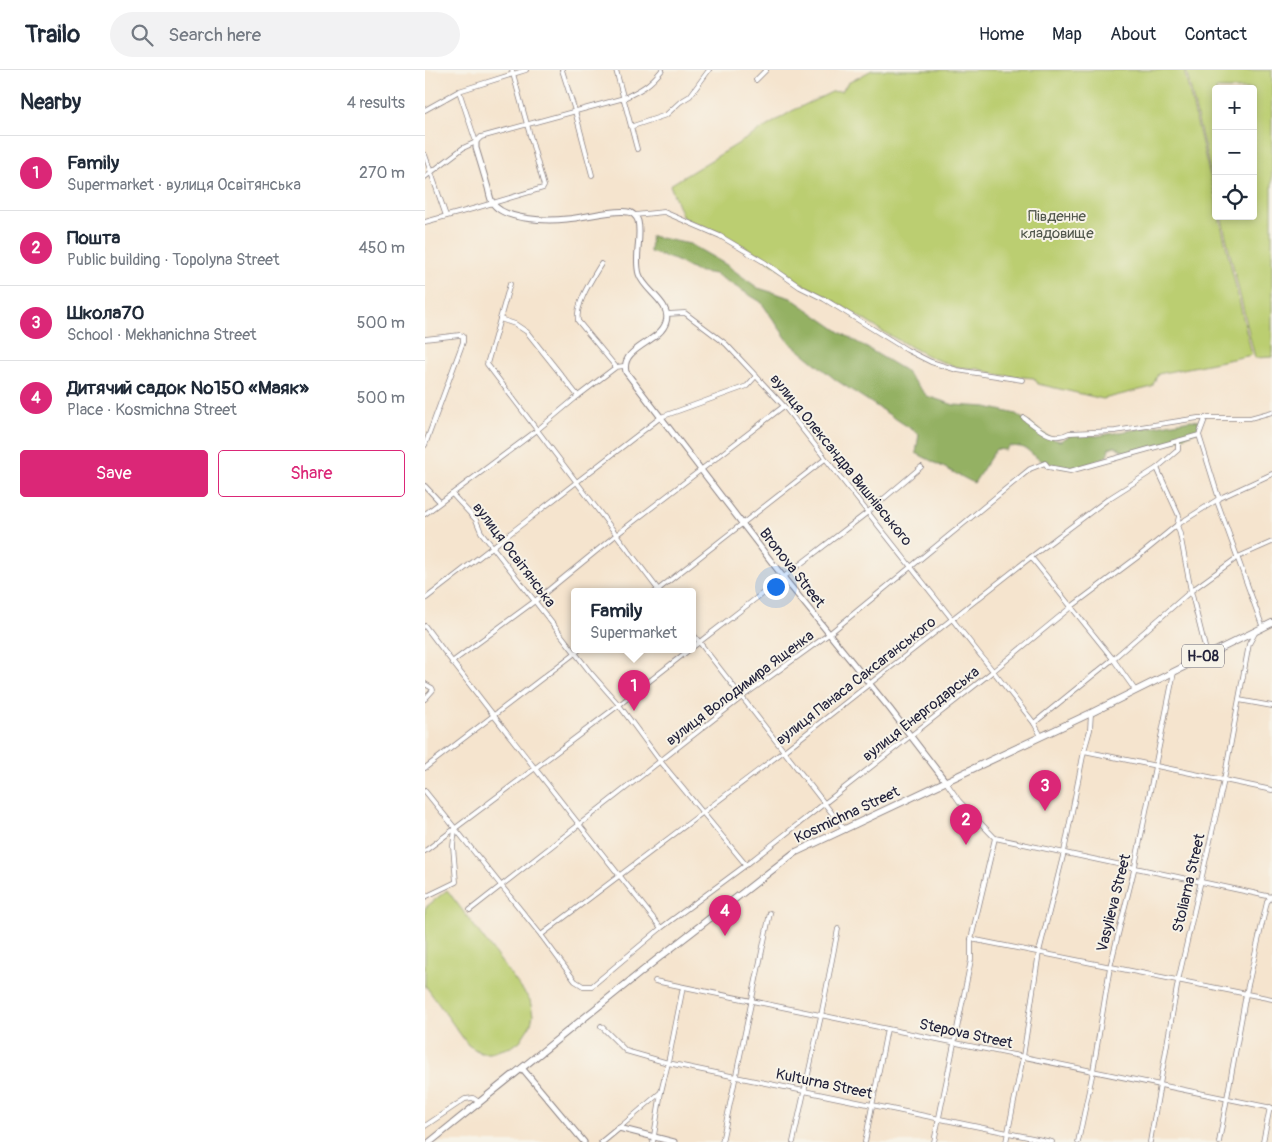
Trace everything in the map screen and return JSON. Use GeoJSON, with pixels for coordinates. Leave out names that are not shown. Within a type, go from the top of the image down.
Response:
{"type":"FeatureCollection","features":[{"type":"Feature","properties":{"kind":"main road","name":"Kosmichna Street"},"geometry":{"type":"LineString","coordinates":[[430,1142],[785,859],[1091,713],[1272,623]]}},
{"type":"Feature","properties":{"kind":"street"},"geometry":{"type":"LineString","coordinates":[[425,110],[459,91],[512,72],[526,70]]}},
{"type":"Feature","properties":{"kind":"street"},"geometry":{"type":"LineString","coordinates":[[562,70],[575,111],[591,174]]}},
{"type":"Feature","properties":{"kind":"street"},"geometry":{"type":"LineString","coordinates":[[616,70],[633,126],[637,149]]}},
{"type":"Feature","properties":{"kind":"street"},"geometry":{"type":"LineString","coordinates":[[425,176],[431,174],[463,148],[481,138],[624,98],[644,89],[662,70]]}},
{"type":"Feature","properties":{"kind":"street"},"geometry":{"type":"LineString","coordinates":[[633,126],[667,115],[680,102],[690,96],[709,70]]}},
{"type":"Feature","properties":{"kind":"street"},"geometry":{"type":"LineString","coordinates":[[756,80],[766,70]]}},
{"type":"Feature","properties":{"kind":"street"},"geometry":{"type":"LineString","coordinates":[[425,222],[543,188],[512,72]]}},
{"type":"Feature","properties":{"kind":"street"},"geometry":{"type":"LineString","coordinates":[[459,91],[476,142],[476,148],[492,203],[508,214],[529,219],[566,220],[629,212],[635,215],[663,212],[720,236],[800,287],[825,299],[907,350],[931,362],[957,370],[1022,380]]}},
{"type":"Feature","properties":{"kind":"street"},"geometry":{"type":"LineString","coordinates":[[425,155],[446,216]]}},
{"type":"Feature","properties":{"kind":"street"},"geometry":{"type":"LineString","coordinates":[[425,514],[537,430],[616,367],[624,366],[627,358],[661,332],[666,323],[667,314],[662,304],[639,276],[637,255],[638,220],[635,215]]}},
{"type":"Feature","properties":{"kind":"street"},"geometry":{"type":"LineString","coordinates":[[601,264],[587,289],[577,315],[578,321],[616,367]]}},
{"type":"Feature","properties":{"kind":"street"},"geometry":{"type":"LineString","coordinates":[[510,284],[487,364],[656,588]]}},
{"type":"Feature","properties":{"kind":"street","name":"вулиця Олександра Вишнівського"},"geometry":{"type":"LineString","coordinates":[[667,314],[685,313],[726,344],[784,406],[1034,723],[1041,736]]}},
{"type":"Feature","properties":{"kind":"street"},"geometry":{"type":"LineString","coordinates":[[500,319],[515,324],[527,332],[578,396]]}},
{"type":"Feature","properties":{"kind":"street"},"geometry":{"type":"LineString","coordinates":[[425,339],[463,336],[463,342],[425,445]]}},
{"type":"Feature","properties":{"kind":"street","name":"Bronova Street"},"geometry":{"type":"LineString","coordinates":[[624,366],[625,372],[661,416],[783,578],[946,782]]}},
{"type":"Feature","properties":{"kind":"street"},"geometry":{"type":"LineString","coordinates":[[425,599],[661,416],[747,386],[756,376]]}},
{"type":"Feature","properties":{"kind":"street"},"geometry":{"type":"LineString","coordinates":[[453,662],[535,601],[616,535],[784,406]]}},
{"type":"Feature","properties":{"kind":"street"},"geometry":{"type":"LineString","coordinates":[[1024,418],[1055,437],[1069,433],[1115,431],[1198,418],[1250,418],[1272,412]]}},
{"type":"Feature","properties":{"kind":"street"},"geometry":{"type":"LineString","coordinates":[[1205,419],[1199,435],[1219,499],[1217,501],[1263,628]]}},
{"type":"Feature","properties":{"kind":"street","name":"вулиця Володимира Ященка"},"geometry":{"type":"LineString","coordinates":[[470,910],[742,697],[829,634],[1030,469],[1045,463],[1048,467],[1069,471],[1199,435]]}},
{"type":"Feature","properties":{"kind":"street","name":"вулиця Панаса Саксаганського"},"geometry":{"type":"LineString","coordinates":[[541,935],[785,751],[1031,557],[1108,499],[1157,468],[1178,450],[1178,442]]}},
{"type":"Feature","properties":{"kind":"street"},"geometry":{"type":"LineString","coordinates":[[662,588],[825,458]]}},
{"type":"Feature","properties":{"kind":"street"},"geometry":{"type":"LineString","coordinates":[[696,644],[868,512],[921,467]]}},
{"type":"Feature","properties":{"kind":"street"},"geometry":{"type":"LineString","coordinates":[[1157,468],[1179,516],[1177,526],[1207,655]]}},
{"type":"Feature","properties":{"kind":"street","name":"вулиця Енергодарська"},"geometry":{"type":"LineString","coordinates":[[541,935],[575,981],[583,986],[592,986],[661,928],[825,804],[993,672],[1071,607],[1177,526],[1219,499],[1272,474]]}},
{"type":"Feature","properties":{"kind":"street"},"geometry":{"type":"LineString","coordinates":[[425,486],[440,502]]}},
{"type":"Feature","properties":{"kind":"street","name":"вулиця Освітянська"},"geometry":{"type":"LineString","coordinates":[[452,494],[476,520],[481,532],[535,601],[571,643]]}},
{"type":"Feature","properties":{"kind":"street"},"geometry":{"type":"LineString","coordinates":[[1034,723],[1113,659],[1191,591],[1238,557],[1272,542]]}},
{"type":"Feature","properties":{"kind":"street"},"geometry":{"type":"LineString","coordinates":[[1031,557],[1113,659],[1135,690]]}},
{"type":"Feature","properties":{"kind":"street"},"geometry":{"type":"LineString","coordinates":[[425,626],[495,714],[535,770],[661,928]]}},
{"type":"Feature","properties":{"kind":"street","name":"Stoliarna Street"},"geometry":{"type":"LineString","coordinates":[[1150,1142],[1178,981],[1224,780],[1249,644],[1256,631]]}},
{"type":"Feature","properties":{"kind":"street"},"geometry":{"type":"LineString","coordinates":[[696,638],[845,830]]}},
{"type":"Feature","properties":{"kind":"street"},"geometry":{"type":"LineString","coordinates":[[425,768],[575,653]]}},
{"type":"Feature","properties":{"kind":"street","name":"вулиця Освітянська"},"geometry":{"type":"LineString","coordinates":[[579,653],[661,762],[745,865]]}},
{"type":"Feature","properties":{"kind":"street"},"geometry":{"type":"LineString","coordinates":[[425,851],[535,770],[685,653]]}},
{"type":"Feature","properties":{"kind":"street","name":"Vasylieva Street"},"geometry":{"type":"LineString","coordinates":[[1078,1142],[1093,1071],[1110,967],[1135,866],[1174,671]]}},
{"type":"Feature","properties":{"kind":"street"},"geometry":{"type":"LineString","coordinates":[[425,684],[433,690],[425,699]]}},
{"type":"Feature","properties":{"kind":"street"},"geometry":{"type":"LineString","coordinates":[[1239,700],[1272,706]]}},
{"type":"Feature","properties":{"kind":"street"},"geometry":{"type":"LineString","coordinates":[[1005,1142],[1023,1057],[1039,952],[1064,852],[1090,730],[1091,713]]}},
{"type":"Feature","properties":{"kind":"street"},"geometry":{"type":"LineString","coordinates":[[1084,751],[1272,790]]}},
{"type":"Feature","properties":{"kind":"street"},"geometry":{"type":"LineString","coordinates":[[946,782],[959,801],[995,838],[1135,866],[1272,897]]}},
{"type":"Feature","properties":{"kind":"street"},"geometry":{"type":"LineString","coordinates":[[425,791],[541,935]]}},
{"type":"Feature","properties":{"kind":"street"},"geometry":{"type":"LineString","coordinates":[[425,897],[456,882],[453,846],[455,829]]}},
{"type":"Feature","properties":{"kind":"street"},"geometry":{"type":"LineString","coordinates":[[934,1142],[971,960],[971,938],[995,838]]}},
{"type":"Feature","properties":{"kind":"street"},"geometry":{"type":"LineString","coordinates":[[1219,1142],[1246,994],[1267,902],[1272,897]]}},
{"type":"Feature","properties":{"kind":"street"},"geometry":{"type":"LineString","coordinates":[[722,1142],[771,912]]}},
{"type":"Feature","properties":{"kind":"street"},"geometry":{"type":"LineString","coordinates":[[793,1142],[838,929]]}},
{"type":"Feature","properties":{"kind":"street"},"geometry":{"type":"LineString","coordinates":[[971,938],[1272,999]]}},
{"type":"Feature","properties":{"kind":"street","name":"Stepova Street"},"geometry":{"type":"LineString","coordinates":[[655,981],[1271,1108]]}},
{"type":"Feature","properties":{"kind":"street"},"geometry":{"type":"LineString","coordinates":[[654,1140],[661,1092],[683,987]]}},
{"type":"Feature","properties":{"kind":"street","name":"Kulturna Street"},"geometry":{"type":"LineString","coordinates":[[601,1026],[626,1051],[668,1063],[1053,1142]]}},
{"type":"Feature","properties":{"kind":"street"},"geometry":{"type":"LineString","coordinates":[[865,1142],[887,1029]]}},
{"type":"Feature","properties":{"kind":"street"},"geometry":{"type":"LineString","coordinates":[[522,1068],[584,1142]]}},
{"type":"Feature","properties":{"kind":"street"},"geometry":{"type":"LineString","coordinates":[[601,1142],[661,1092]]}},
{"type":"Feature","properties":{"kind":"street"},"geometry":{"type":"LineString","coordinates":[[425,1126],[465,1098],[473,1098],[479,1102]]}},
{"type":"Feature","properties":{"kind":"street"},"geometry":{"type":"LineString","coordinates":[[1263,1142],[1271,1108]]}},
{"type":"Feature","properties":{"kind":"street"},"geometry":{"type":"LineString","coordinates":[[619,1128],[654,1140],[673,1142]]}},
{"type":"Feature","properties":{"kind":"green space","name":"Південне кладовище"},"geometry":{"type":"Polygon","coordinates":[[[872,70],[1184,70],[1212,185],[1212,220],[1220,220],[1252,355],[1158,374],[1152,387],[1103,399],[1038,384],[1034,378],[999,375],[979,369],[957,367],[932,358],[885,333],[803,284],[760,255],[722,234],[683,218],[670,185],[792,111],[832,92],[842,91],[848,83],[872,70]]]}},
{"type":"Feature","properties":{"kind":"green space"},"geometry":{"type":"Polygon","coordinates":[[[1186,70],[1272,70],[1272,357],[1255,358],[1222,220],[1257,220],[1257,85],[1212,85],[1212,178],[1186,70]]]}},
{"type":"Feature","properties":{"kind":"green space"},"geometry":{"type":"Polygon","coordinates":[[[651,236],[690,244],[725,264],[758,288],[791,298],[840,332],[904,370],[927,396],[954,405],[987,407],[1016,414],[1050,438],[1060,441],[1073,434],[1097,436],[1191,420],[1199,421],[1197,431],[1176,440],[1127,454],[1115,446],[1109,448],[1107,456],[1077,467],[1063,467],[1042,461],[1026,449],[1020,447],[1009,446],[1006,450],[996,449],[974,483],[916,453],[919,434],[836,380],[789,342],[761,302],[715,274],[695,271],[675,260],[650,252],[651,236]]]}},
{"type":"Feature","properties":{"kind":"green space"},"geometry":{"type":"Polygon","coordinates":[[[447,890],[530,1000],[533,1015],[531,1024],[520,1041],[511,1047],[490,1053],[481,1053],[468,1045],[425,985],[425,908],[447,890]]]}},
{"type":"Feature","properties":{"kind":"place","name":"Family"},"geometry":{"type":"Point","coordinates":[634,711]}},
{"type":"Feature","properties":{"kind":"place","name":"Школа70"},"geometry":{"type":"Point","coordinates":[1045,811]}},
{"type":"Feature","properties":{"kind":"place","name":"Пошта"},"geometry":{"type":"Point","coordinates":[966,845]}},
{"type":"Feature","properties":{"kind":"place","name":"Дитячий садок №150 «Маяк»"},"geometry":{"type":"Point","coordinates":[725,936]}}]}
